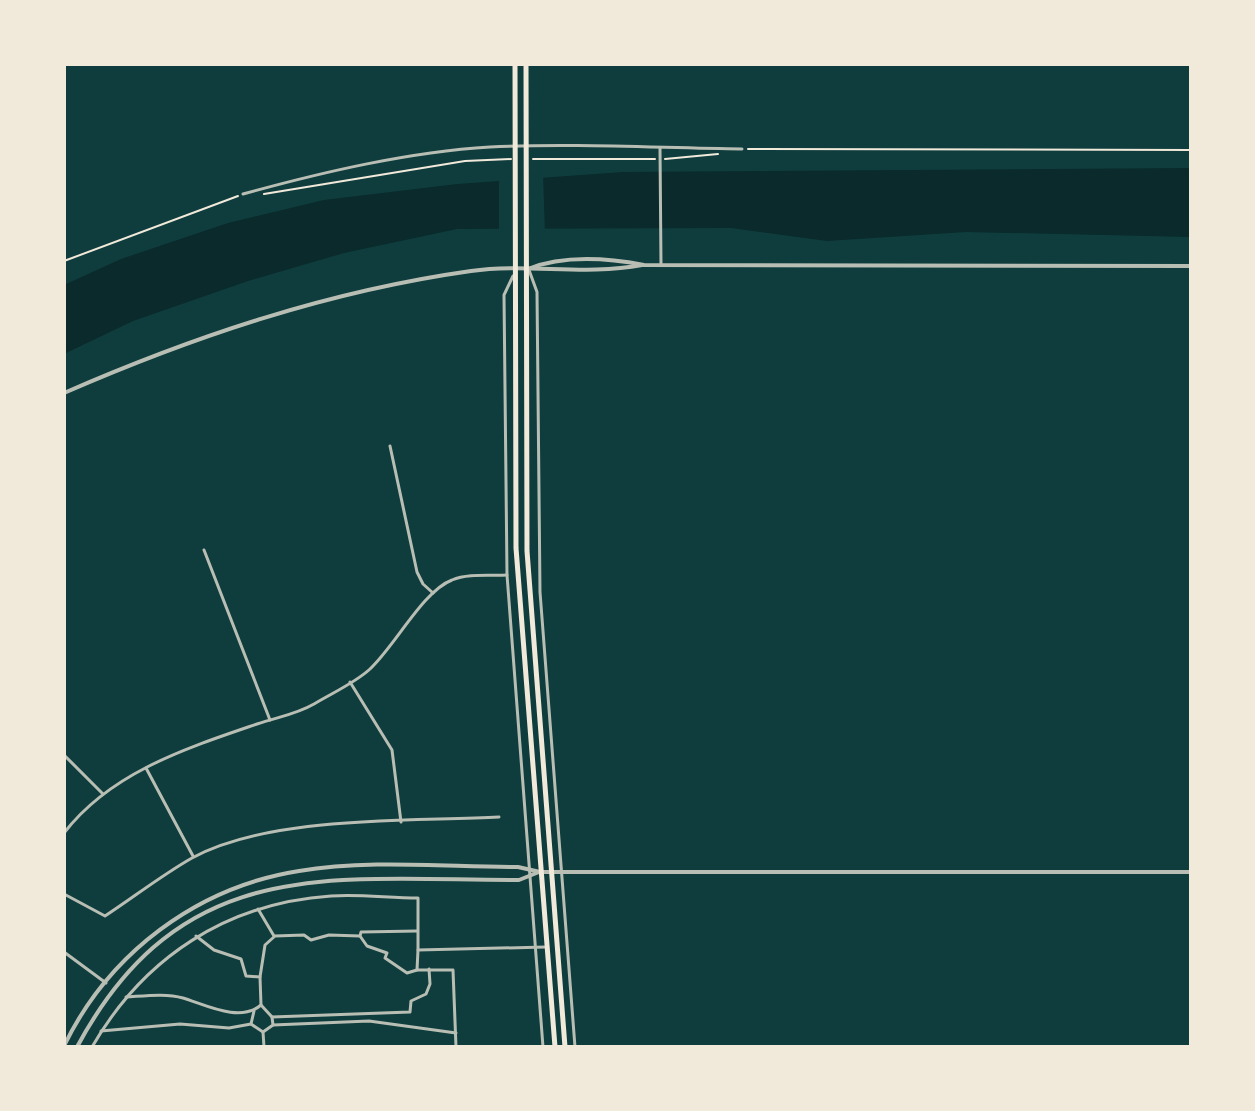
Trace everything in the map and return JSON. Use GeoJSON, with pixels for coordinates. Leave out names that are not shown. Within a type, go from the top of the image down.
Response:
{"type":"FeatureCollection","features":[{"type":"Feature","properties":{"kind":"main road"},"geometry":{"type":"LineString","coordinates":[[515,64],[516,548],[555,1047]]}},
{"type":"Feature","properties":{"kind":"main road"},"geometry":{"type":"LineString","coordinates":[[526,64],[527,551],[565,1047]]}},
{"type":"Feature","properties":{"kind":"street"},"geometry":{"type":"LineString","coordinates":[[243,194],[433,153],[527,146],[742,149]]}},
{"type":"Feature","properties":{"kind":"street"},"geometry":{"type":"LineString","coordinates":[[660,148],[661,265]]}},
{"type":"Feature","properties":{"kind":"street"},"geometry":{"type":"LineString","coordinates":[[528,269],[546,262],[600,259],[644,265],[1191,266]]}},
{"type":"Feature","properties":{"kind":"street"},"geometry":{"type":"LineString","coordinates":[[64,393],[156,353],[257,318],[375,287],[475,270],[626,268],[644,265]]}},
{"type":"Feature","properties":{"kind":"street"},"geometry":{"type":"LineString","coordinates":[[517,269],[504,295],[507,575],[543,1047]]}},
{"type":"Feature","properties":{"kind":"street"},"geometry":{"type":"LineString","coordinates":[[528,269],[537,292],[540,592],[575,1047]]}},
{"type":"Feature","properties":{"kind":"street"},"geometry":{"type":"LineString","coordinates":[[390,446],[417,572],[423,584],[433,593]]}},
{"type":"Feature","properties":{"kind":"street"},"geometry":{"type":"LineString","coordinates":[[204,550],[270,720]]}},
{"type":"Feature","properties":{"kind":"street"},"geometry":{"type":"LineString","coordinates":[[64,833],[103,794],[146,768],[270,720],[297,714],[370,669],[433,593],[450,580],[507,575]]}},
{"type":"Feature","properties":{"kind":"street"},"geometry":{"type":"LineString","coordinates":[[350,682],[392,750],[401,822]]}},
{"type":"Feature","properties":{"kind":"street"},"geometry":{"type":"LineString","coordinates":[[64,755],[103,794]]}},
{"type":"Feature","properties":{"kind":"street"},"geometry":{"type":"LineString","coordinates":[[146,768],[193,857]]}},
{"type":"Feature","properties":{"kind":"street"},"geometry":{"type":"LineString","coordinates":[[64,894],[105,916],[193,857],[244,840],[309,826],[499,817]]}},
{"type":"Feature","properties":{"kind":"street"},"geometry":{"type":"LineString","coordinates":[[64,1046],[82,1013],[130,953],[174,919],[213,896],[264,878],[326,867],[529,869],[540,872],[1191,872]]}},
{"type":"Feature","properties":{"kind":"street"},"geometry":{"type":"LineString","coordinates":[[77,1047],[95,1013],[139,960],[176,930],[243,896],[306,881],[340,878],[519,880],[540,872]]}},
{"type":"Feature","properties":{"kind":"street"},"geometry":{"type":"LineString","coordinates":[[92,1047],[126,997],[152,969],[196,936],[258,909],[332,896],[418,898],[417,970]]}},
{"type":"Feature","properties":{"kind":"street"},"geometry":{"type":"LineString","coordinates":[[258,909],[275,936]]}},
{"type":"Feature","properties":{"kind":"street"},"geometry":{"type":"LineString","coordinates":[[360,936],[361,932],[385,930],[418,932]]}},
{"type":"Feature","properties":{"kind":"street"},"geometry":{"type":"LineString","coordinates":[[273,1025],[272,1017],[261,1005],[260,977],[265,945],[275,936],[304,935],[311,940],[329,935],[360,936]]}},
{"type":"Feature","properties":{"kind":"street"},"geometry":{"type":"LineString","coordinates":[[196,936],[214,950],[241,959],[246,976],[260,977]]}},
{"type":"Feature","properties":{"kind":"street"},"geometry":{"type":"LineString","coordinates":[[360,936],[367,946],[387,953],[385,958],[407,973],[429,969],[453,970],[456,1047]]}},
{"type":"Feature","properties":{"kind":"street"},"geometry":{"type":"LineString","coordinates":[[418,950],[546,947]]}},
{"type":"Feature","properties":{"kind":"street"},"geometry":{"type":"LineString","coordinates":[[64,952],[106,983]]}},
{"type":"Feature","properties":{"kind":"street"},"geometry":{"type":"LineString","coordinates":[[272,1017],[410,1012],[411,1001],[426,994],[430,984],[429,969]]}},
{"type":"Feature","properties":{"kind":"street"},"geometry":{"type":"LineString","coordinates":[[126,997],[182,998],[213,1009],[241,1013],[254,1011],[261,1005]]}},
{"type":"Feature","properties":{"kind":"street"},"geometry":{"type":"LineString","coordinates":[[251,1024],[254,1011]]}},
{"type":"Feature","properties":{"kind":"street"},"geometry":{"type":"LineString","coordinates":[[263,1032],[273,1025],[369,1021],[456,1033]]}},
{"type":"Feature","properties":{"kind":"street"},"geometry":{"type":"LineString","coordinates":[[101,1031],[180,1024],[229,1028],[251,1024],[263,1032]]}},
{"type":"Feature","properties":{"kind":"street"},"geometry":{"type":"LineString","coordinates":[[263,1032],[264,1047]]}},
{"type":"Feature","properties":{"kind":"path"},"geometry":{"type":"LineString","coordinates":[[742,149],[1191,150]]}},
{"type":"Feature","properties":{"kind":"path"},"geometry":{"type":"LineString","coordinates":[[64,261],[243,194],[318,186],[465,161],[690,158],[729,152]]}},
{"type":"Feature","properties":{"kind":"water"},"geometry":{"type":"Polygon","coordinates":[[[1191,168],[1191,237],[966,232],[827,241],[731,228],[457,229],[344,253],[248,281],[133,321],[64,354],[64,285],[121,259],[228,223],[324,200],[457,184],[623,172],[1191,168]]]}},
{"type":"Feature","properties":{"kind":"pier"},"geometry":{"type":"Polygon","coordinates":[[[543,173],[545,234],[499,234],[499,177],[543,173]]]}}]}
